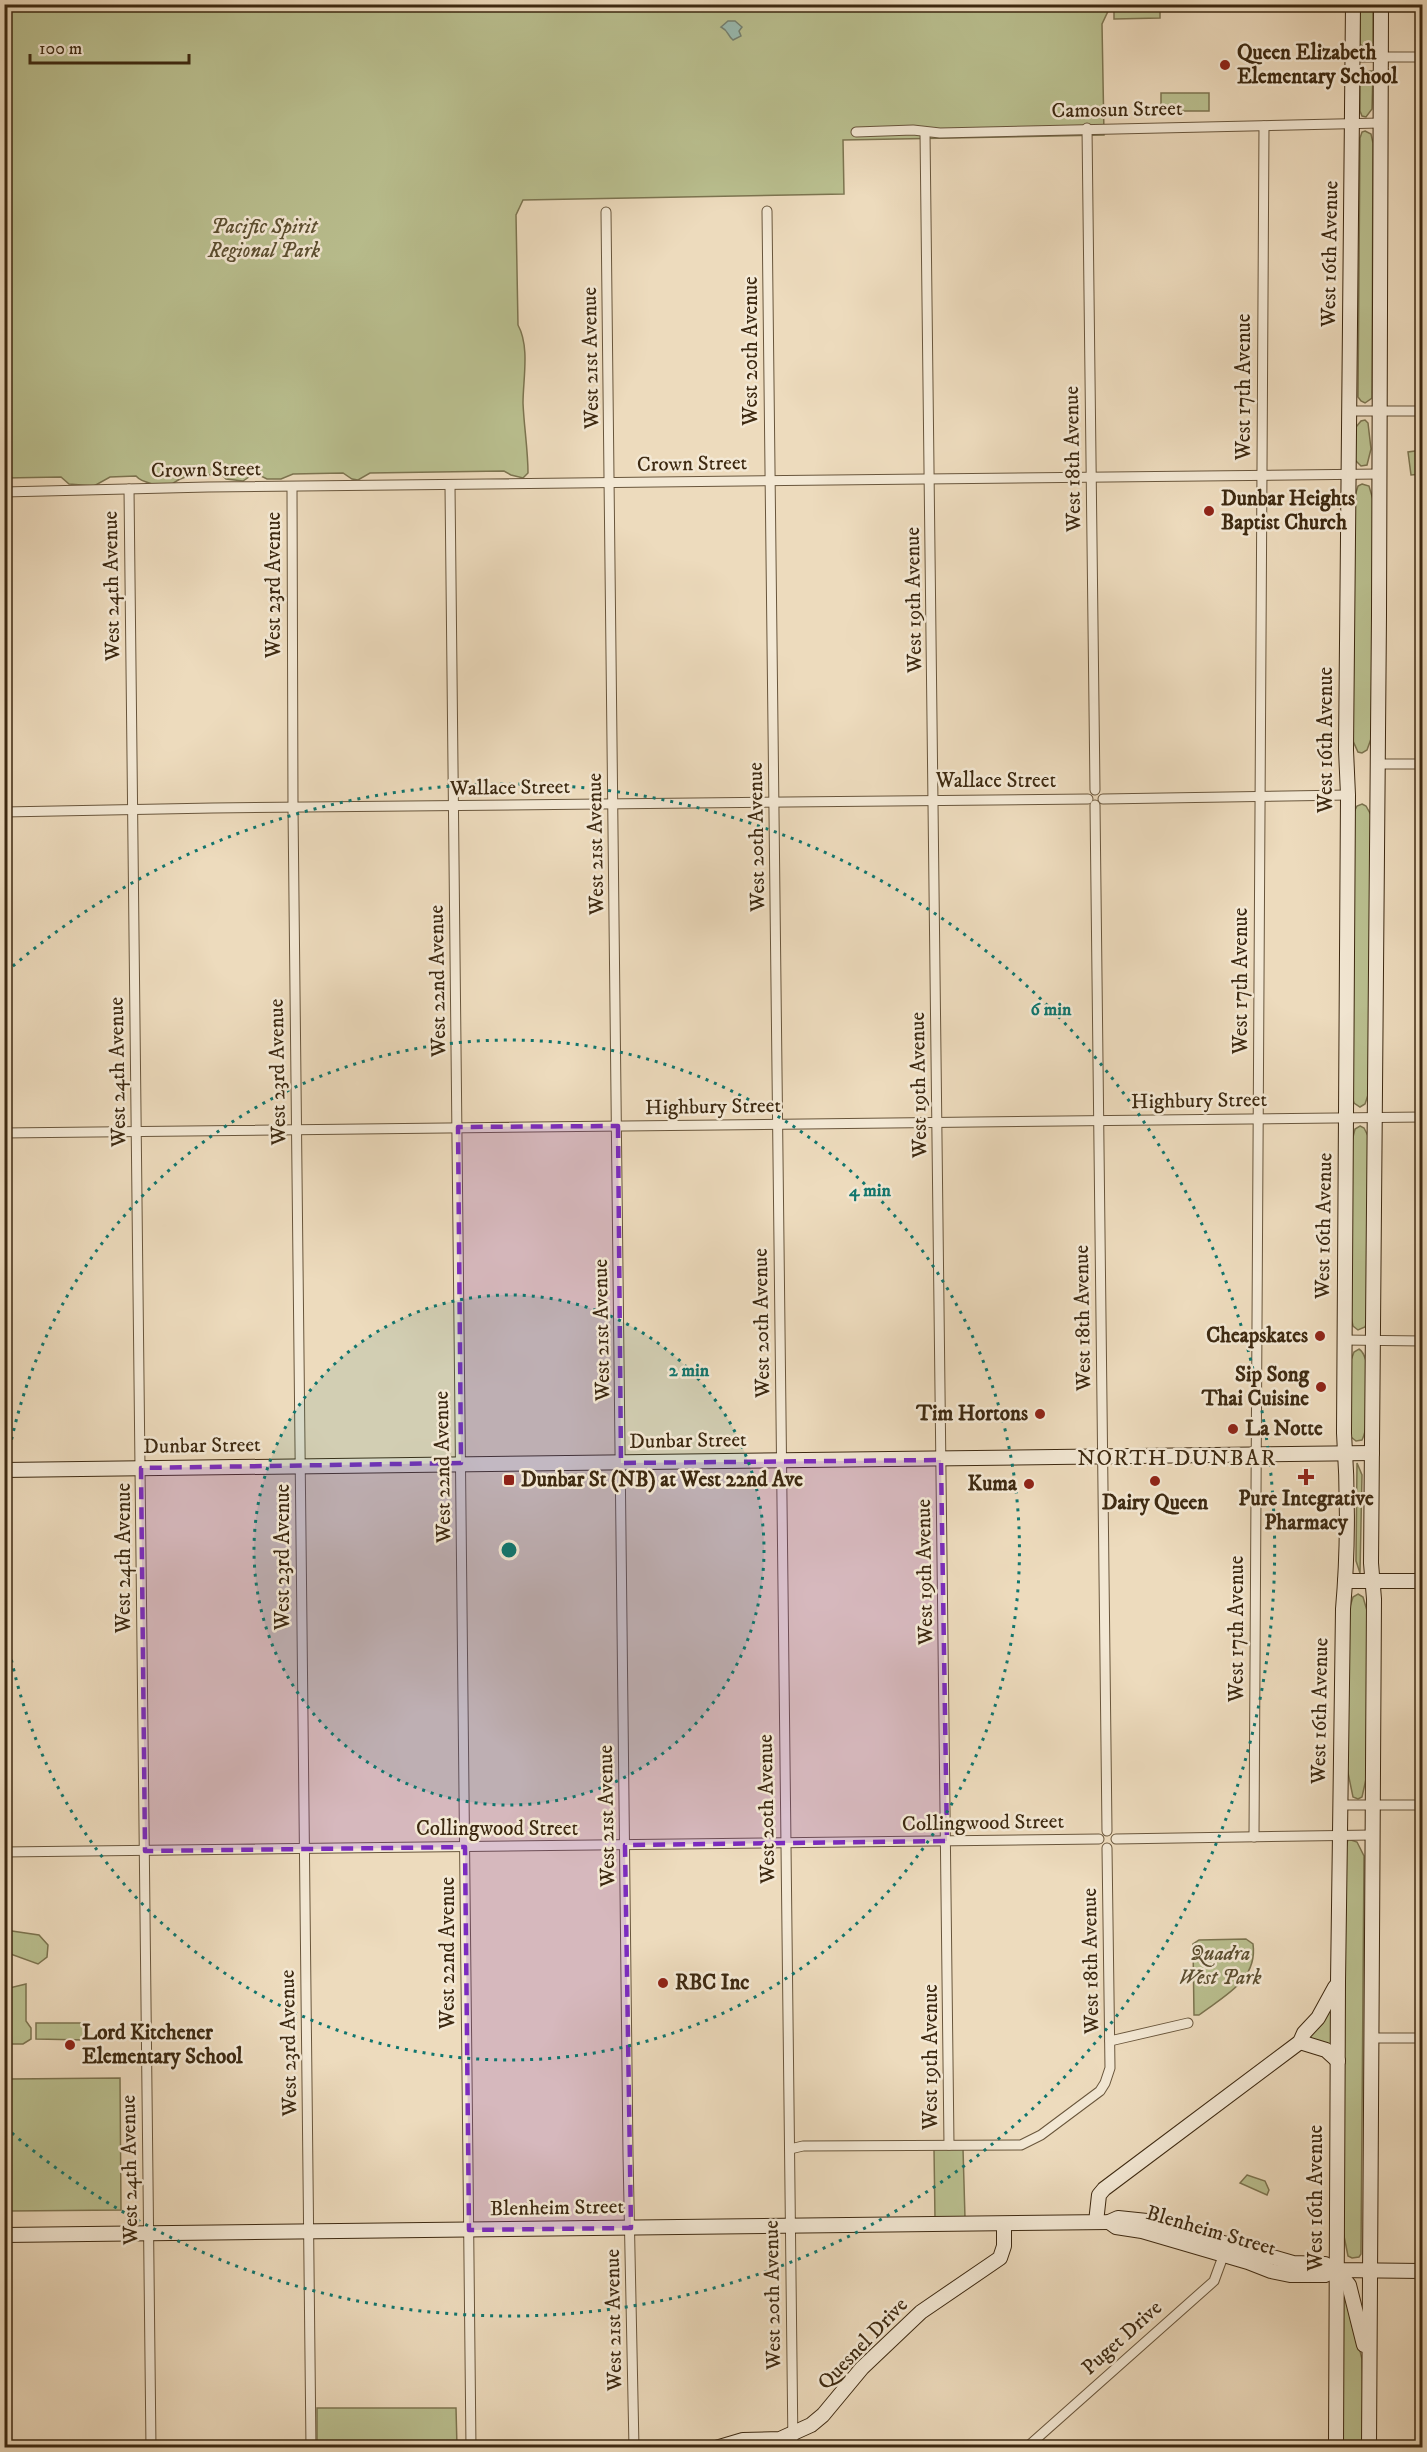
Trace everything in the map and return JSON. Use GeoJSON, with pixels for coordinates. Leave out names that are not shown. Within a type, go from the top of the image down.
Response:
{"type":"FeatureCollection","features":[{"type":"Feature","properties":{"kind":"main road","name":"West 16th Avenue"},"geometry":{"type":"LineString","coordinates":[[1336,2448],[1338,1982],[1345,1581],[1346,808],[1348,795],[1346,750],[1353,4]]}},
{"type":"Feature","properties":{"kind":"main road"},"geometry":{"type":"LineString","coordinates":[[1369,2448],[1372,1453],[1381,4]]}},
{"type":"Feature","properties":{"kind":"main road","name":"Dunbar Street"},"geometry":{"type":"LineString","coordinates":[[4,1470],[1372,1453]]}},
{"type":"Feature","properties":{"kind":"main road"},"geometry":{"type":"LineString","coordinates":[[1345,1581],[1422,1581]]}},
{"type":"Feature","properties":{"kind":"main road"},"geometry":{"type":"LineString","coordinates":[[1103,2222],[1099,2195],[1104,2189],[1300,2042],[1304,2033],[1328,2003],[1338,1982]]}},
{"type":"Feature","properties":{"kind":"main road"},"geometry":{"type":"LineString","coordinates":[[1300,2042],[1326,2050],[1338,2061]]}},
{"type":"Feature","properties":{"kind":"main road","name":"Blenheim Street"},"geometry":{"type":"LineString","coordinates":[[4,2235],[1103,2222],[1116,2227],[1225,2250],[1270,2271],[1290,2275],[1324,2275],[1337,2270],[1422,2271]]}},
{"type":"Feature","properties":{"kind":"main road","name":"Quesnel Drive"},"geometry":{"type":"LineString","coordinates":[[716,2448],[743,2440],[793,2441],[823,2415],[862,2368],[921,2312],[1000,2258],[1004,2246],[1004,2224]]}},
{"type":"Feature","properties":{"kind":"main road"},"geometry":{"type":"LineString","coordinates":[[1337,2270],[1349,2285],[1369,2358]]}},
{"type":"Feature","properties":{"kind":"street"},"geometry":{"type":"LineString","coordinates":[[1353,57],[1422,57]]}},
{"type":"Feature","properties":{"kind":"street","name":"Camosun Street"},"geometry":{"type":"LineString","coordinates":[[856,132],[914,130],[925,133],[1380,123]]}},
{"type":"Feature","properties":{"kind":"street","name":"West 17th Avenue"},"geometry":{"type":"LineString","coordinates":[[1254,1837],[1264,126]]}},
{"type":"Feature","properties":{"kind":"street","name":"West 18th Avenue"},"geometry":{"type":"LineString","coordinates":[[1087,128],[1095,790]]}},
{"type":"Feature","properties":{"kind":"street","name":"West 19th Avenue"},"geometry":{"type":"LineString","coordinates":[[925,133],[949,2145]]}},
{"type":"Feature","properties":{"kind":"street","name":"West 20th Avenue"},"geometry":{"type":"LineString","coordinates":[[767,211],[793,2441]]}},
{"type":"Feature","properties":{"kind":"street","name":"West 21st Avenue"},"geometry":{"type":"LineString","coordinates":[[606,212],[634,2448]]}},
{"type":"Feature","properties":{"kind":"street"},"geometry":{"type":"LineString","coordinates":[[1350,411],[1422,411]]}},
{"type":"Feature","properties":{"kind":"street","name":"Crown Street"},"geometry":{"type":"LineString","coordinates":[[4,492],[1379,474]]}},
{"type":"Feature","properties":{"kind":"street","name":"West 22nd Avenue"},"geometry":{"type":"LineString","coordinates":[[450,486],[471,2448]]}},
{"type":"Feature","properties":{"kind":"street","name":"West 23rd Avenue"},"geometry":{"type":"LineString","coordinates":[[292,487],[293,808],[311,2448]]}},
{"type":"Feature","properties":{"kind":"street","name":"West 24th Avenue"},"geometry":{"type":"LineString","coordinates":[[129,489],[151,2448]]}},
{"type":"Feature","properties":{"kind":"street"},"geometry":{"type":"LineString","coordinates":[[1377,764],[1422,764]]}},
{"type":"Feature","properties":{"kind":"street"},"geometry":{"type":"LineString","coordinates":[[1095,790],[1101,792],[1103,799],[1099,804],[1091,802],[1090,792],[1095,790]]}},
{"type":"Feature","properties":{"kind":"street"},"geometry":{"type":"LineString","coordinates":[[1103,799],[1348,795]]}},
{"type":"Feature","properties":{"kind":"street","name":"Wallace Street"},"geometry":{"type":"LineString","coordinates":[[4,812],[934,800],[1091,802]]}},
{"type":"Feature","properties":{"kind":"street","name":"West 18th Avenue"},"geometry":{"type":"LineString","coordinates":[[1091,802],[1099,1120],[1107,1831]]}},
{"type":"Feature","properties":{"kind":"street","name":"Highbury Street"},"geometry":{"type":"LineString","coordinates":[[4,1133],[1422,1117]]}},
{"type":"Feature","properties":{"kind":"street"},"geometry":{"type":"LineString","coordinates":[[1344,1340],[1422,1341]]}},
{"type":"Feature","properties":{"kind":"street"},"geometry":{"type":"LineString","coordinates":[[1340,1805],[1422,1805]]}},
{"type":"Feature","properties":{"kind":"street"},"geometry":{"type":"LineString","coordinates":[[1107,1831],[1112,1832],[1116,1839],[1114,1845],[1107,1848],[1100,1844],[1099,1839],[1102,1833],[1107,1831]]}},
{"type":"Feature","properties":{"kind":"street"},"geometry":{"type":"LineString","coordinates":[[1116,1839],[1372,1835]]}},
{"type":"Feature","properties":{"kind":"street","name":"Collingwood Street"},"geometry":{"type":"LineString","coordinates":[[4,1852],[1099,1839]]}},
{"type":"Feature","properties":{"kind":"street","name":"West 18th Avenue"},"geometry":{"type":"LineString","coordinates":[[949,2145],[1021,2145],[1041,2135],[1100,2091],[1109,2074],[1110,2042],[1107,1848]]}},
{"type":"Feature","properties":{"kind":"street"},"geometry":{"type":"LineString","coordinates":[[1110,2042],[1188,2023]]}},
{"type":"Feature","properties":{"kind":"street"},"geometry":{"type":"LineString","coordinates":[[1371,2038],[1422,2038]]}},
{"type":"Feature","properties":{"kind":"street"},"geometry":{"type":"LineString","coordinates":[[790,2149],[803,2146],[949,2145]]}},
{"type":"Feature","properties":{"kind":"street","name":"Puget Drive"},"geometry":{"type":"LineString","coordinates":[[1026,2448],[1214,2280],[1225,2250]]}},
{"type":"Feature","properties":{"kind":"highlighted area"},"geometry":{"type":"Polygon","coordinates":[[[618,1126],[621,1463],[941,1460],[947,1841],[625,1845],[631,2228],[469,2230],[465,1847],[145,1851],[141,1468],[461,1463],[458,1127],[618,1126]]]}},
{"type":"Feature","properties":{"kind":"green space","name":"Pacific Spirit Regional Park"},"geometry":{"type":"Polygon","coordinates":[[[4,5],[1111,5],[1102,24],[1104,135],[843,140],[844,194],[523,200],[516,215],[518,325],[525,353],[523,403],[528,464],[528,473],[523,478],[504,471],[370,473],[358,480],[343,473],[293,474],[281,479],[267,479],[259,475],[252,475],[243,481],[226,479],[222,475],[201,475],[182,478],[170,486],[156,485],[136,476],[110,477],[94,486],[69,484],[61,477],[5,478],[4,5]]]}},
{"type":"Feature","properties":{"kind":"green space"},"geometry":{"type":"Polygon","coordinates":[[[1114,5],[1160,5],[1160,18],[1114,19],[1114,5]]]}},
{"type":"Feature","properties":{"kind":"green space"},"geometry":{"type":"Polygon","coordinates":[[[1360,5],[1373,5],[1373,44],[1371,48],[1366,49],[1360,44],[1360,5]]]}},
{"type":"Feature","properties":{"kind":"green space"},"geometry":{"type":"Polygon","coordinates":[[[1360,71],[1373,71],[1372,109],[1366,117],[1362,116],[1360,111],[1360,71]]]}},
{"type":"Feature","properties":{"kind":"green space"},"geometry":{"type":"Polygon","coordinates":[[[1161,93],[1209,93],[1209,111],[1161,111],[1161,93]]]}},
{"type":"Feature","properties":{"kind":"green space"},"geometry":{"type":"Polygon","coordinates":[[[1362,132],[1371,134],[1373,143],[1372,398],[1365,403],[1358,397],[1360,138],[1362,132]]]}},
{"type":"Feature","properties":{"kind":"green space"},"geometry":{"type":"Polygon","coordinates":[[[1365,420],[1368,423],[1371,449],[1367,465],[1361,466],[1355,460],[1356,427],[1365,420]]]}},
{"type":"Feature","properties":{"kind":"green space"},"geometry":{"type":"Polygon","coordinates":[[[1422,450],[1422,474],[1411,475],[1408,452],[1422,450]]]}},
{"type":"Feature","properties":{"kind":"green space"},"geometry":{"type":"Polygon","coordinates":[[[1362,484],[1369,486],[1374,503],[1372,736],[1367,750],[1362,753],[1358,752],[1353,741],[1354,499],[1358,486],[1362,484]]]}},
{"type":"Feature","properties":{"kind":"green space"},"geometry":{"type":"Polygon","coordinates":[[[1362,804],[1366,806],[1371,815],[1370,1089],[1365,1104],[1360,1107],[1354,1103],[1351,1094],[1352,816],[1357,806],[1362,804]]]}},
{"type":"Feature","properties":{"kind":"green space"},"geometry":{"type":"Polygon","coordinates":[[[1360,1126],[1364,1128],[1370,1140],[1368,1319],[1365,1327],[1358,1330],[1353,1326],[1351,1317],[1351,1145],[1355,1129],[1360,1126]]]}},
{"type":"Feature","properties":{"kind":"green space"},"geometry":{"type":"Polygon","coordinates":[[[1359,1349],[1367,1365],[1369,1407],[1362,1440],[1356,1441],[1351,1437],[1350,1363],[1354,1352],[1359,1349]]]}},
{"type":"Feature","properties":{"kind":"green space"},"geometry":{"type":"Polygon","coordinates":[[[1357,1463],[1362,1475],[1360,1573],[1356,1561],[1357,1463]]]}},
{"type":"Feature","properties":{"kind":"green space"},"geometry":{"type":"Polygon","coordinates":[[[1358,1594],[1363,1597],[1368,1614],[1366,1779],[1362,1797],[1358,1799],[1353,1797],[1347,1768],[1349,1610],[1353,1597],[1358,1594]]]}},
{"type":"Feature","properties":{"kind":"green space"},"geometry":{"type":"Polygon","coordinates":[[[1348,1839],[1357,1842],[1364,1856],[1361,2254],[1359,2257],[1352,2258],[1348,2256],[1342,2226],[1346,1848],[1348,1839]]]}},
{"type":"Feature","properties":{"kind":"green space"},"geometry":{"type":"Polygon","coordinates":[[[5,1930],[39,1935],[48,1945],[47,1957],[38,1964],[5,1952],[5,1930]]]}},
{"type":"Feature","properties":{"kind":"green space","name":"Quadra West Park"},"geometry":{"type":"Polygon","coordinates":[[[1246,1939],[1253,1944],[1253,1957],[1245,1977],[1219,2001],[1199,2015],[1194,2015],[1193,1944],[1199,1940],[1246,1939]]]}},
{"type":"Feature","properties":{"kind":"green space"},"geometry":{"type":"Polygon","coordinates":[[[26,1984],[26,2021],[31,2028],[31,2039],[23,2044],[5,2044],[5,1989],[26,1984]]]}},
{"type":"Feature","properties":{"kind":"green space"},"geometry":{"type":"Polygon","coordinates":[[[1332,2006],[1332,2047],[1307,2039],[1332,2006]]]}},
{"type":"Feature","properties":{"kind":"green space"},"geometry":{"type":"Polygon","coordinates":[[[36,2023],[85,2023],[85,2040],[36,2039],[36,2023]]]}},
{"type":"Feature","properties":{"kind":"green space"},"geometry":{"type":"Polygon","coordinates":[[[120,2078],[121,2210],[10,2211],[9,2079],[120,2078]]]}},
{"type":"Feature","properties":{"kind":"green space"},"geometry":{"type":"Polygon","coordinates":[[[934,2149],[963,2149],[965,2218],[935,2219],[934,2149]]]}},
{"type":"Feature","properties":{"kind":"green space"},"geometry":{"type":"Polygon","coordinates":[[[1247,2175],[1265,2181],[1269,2190],[1267,2195],[1240,2183],[1247,2175]]]}},
{"type":"Feature","properties":{"kind":"green space"},"geometry":{"type":"Polygon","coordinates":[[[1345,2290],[1362,2359],[1364,2447],[1341,2448],[1342,2312],[1345,2290]]]}},
{"type":"Feature","properties":{"kind":"green space"},"geometry":{"type":"Polygon","coordinates":[[[317,2408],[456,2408],[457,2447],[317,2447],[317,2408]]]}},
{"type":"Feature","properties":{"kind":"water"},"geometry":{"type":"Polygon","coordinates":[[[728,21],[735,21],[742,27],[739,31],[741,36],[733,40],[721,27],[728,21]]]}},
{"type":"Feature","properties":{"kind":"place","name":"Queen Elizabeth Elementary School"},"geometry":{"type":"Point","coordinates":[1225,65]}},
{"type":"Feature","properties":{"kind":"place","name":"Dunbar Heights Baptist Church"},"geometry":{"type":"Point","coordinates":[1209,511]}},
{"type":"Feature","properties":{"kind":"place","name":"Cheapskates"},"geometry":{"type":"Point","coordinates":[1320,1336]}},
{"type":"Feature","properties":{"kind":"place","name":"Sip Song Thai Cuisine"},"geometry":{"type":"Point","coordinates":[1321,1387]}},
{"type":"Feature","properties":{"kind":"place","name":"Tim Hortons"},"geometry":{"type":"Point","coordinates":[1040,1414]}},
{"type":"Feature","properties":{"kind":"place","name":"La Notte"},"geometry":{"type":"Point","coordinates":[1233,1429]}},
{"type":"Feature","properties":{"kind":"place","name":"Pure Integrative Pharmacy"},"geometry":{"type":"Point","coordinates":[1306,1477]}},
{"type":"Feature","properties":{"kind":"place","name":"Dunbar St (NB) at West 22nd Ave"},"geometry":{"type":"Point","coordinates":[509,1480]}},
{"type":"Feature","properties":{"kind":"place","name":"Dairy Queen"},"geometry":{"type":"Point","coordinates":[1155,1481]}},
{"type":"Feature","properties":{"kind":"place","name":"Kuma"},"geometry":{"type":"Point","coordinates":[1029,1484]}},
{"type":"Feature","properties":{"kind":"place","name":"RBC Inc"},"geometry":{"type":"Point","coordinates":[663,1983]}},
{"type":"Feature","properties":{"kind":"place","name":"Lord Kitchener Elementary School"},"geometry":{"type":"Point","coordinates":[70,2045]}},
{"type":"Feature","properties":{"kind":"district","name":"NORTH DUNBAR"},"geometry":{"type":"Point","coordinates":[1177,1458]}}]}
